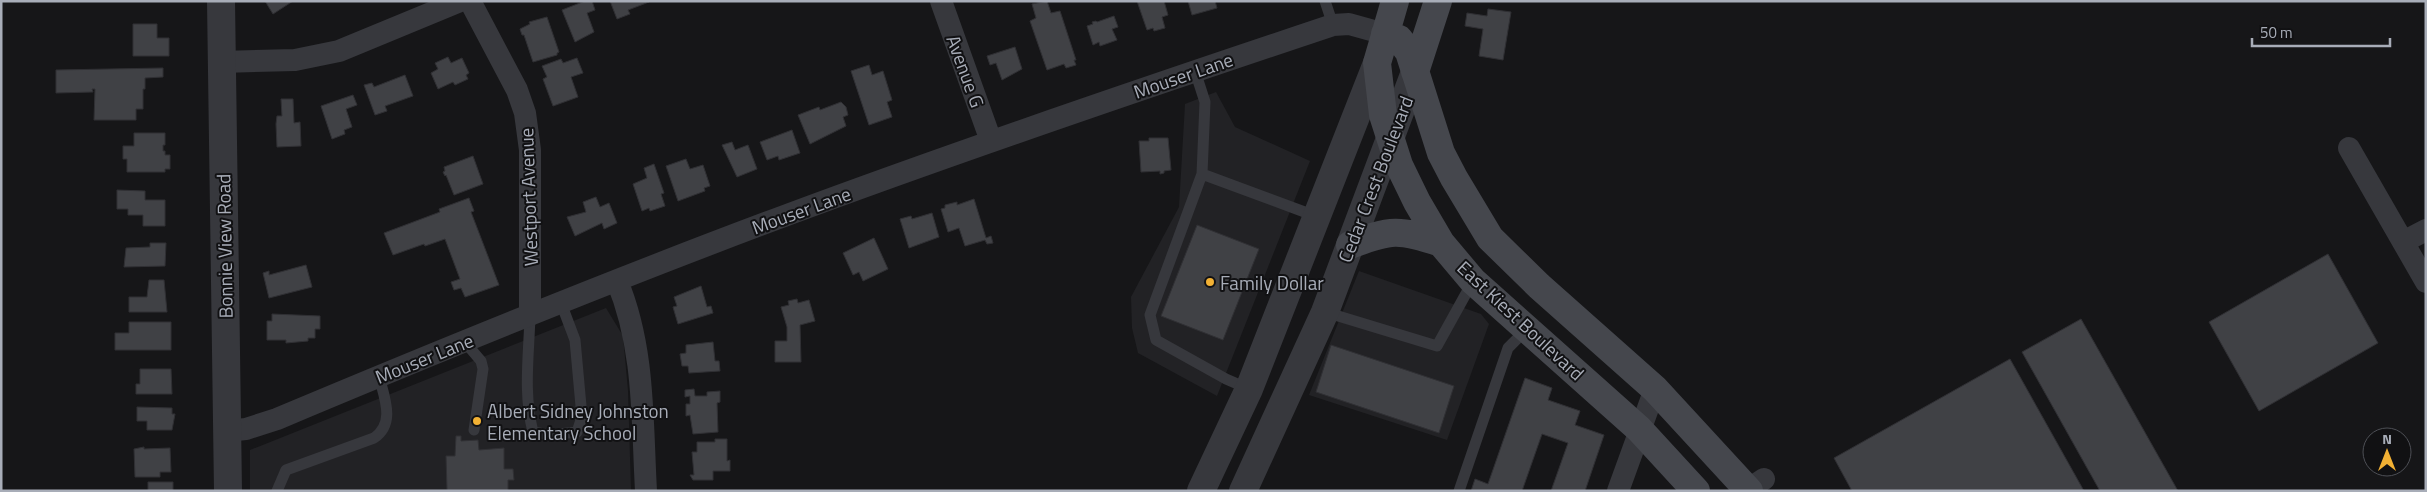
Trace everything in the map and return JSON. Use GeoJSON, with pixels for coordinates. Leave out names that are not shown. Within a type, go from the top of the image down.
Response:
{"type":"FeatureCollection","features":[{"type":"Feature","properties":{"kind":"main road","name":"Cedar Crest Boulevard"},"geometry":{"type":"LineString","coordinates":[[1378,64],[1395,1]]}},
{"type":"Feature","properties":{"kind":"main road","name":"Cedar Crest Boulevard"},"geometry":{"type":"LineString","coordinates":[[1415,72],[1438,1]]}},
{"type":"Feature","properties":{"kind":"main road","name":"East Kiest Boulevard"},"geometry":{"type":"LineString","coordinates":[[1385,34],[1399,39],[1409,52],[1442,153],[1454,178],[1490,238],[1539,286],[1655,389],[1752,488]]}},
{"type":"Feature","properties":{"kind":"main road","name":"East Kiest Boulevard"},"geometry":{"type":"LineString","coordinates":[[1378,64],[1383,115],[1390,139],[1416,202],[1441,243],[1473,281],[1639,429],[1696,491]]}},
{"type":"Feature","properties":{"kind":"main road"},"geometry":{"type":"LineString","coordinates":[[1350,245],[1381,233],[1409,232],[1441,243]]}},
{"type":"Feature","properties":{"kind":"street","name":"Bonnie View Road"},"geometry":{"type":"LineString","coordinates":[[221,1],[228,491]]}},
{"type":"Feature","properties":{"kind":"street"},"geometry":{"type":"LineString","coordinates":[[221,62],[295,60],[339,51],[460,1]]}},
{"type":"Feature","properties":{"kind":"street","name":"Westport Avenue"},"geometry":{"type":"LineString","coordinates":[[470,1],[517,90],[525,113],[530,150],[530,315]]}},
{"type":"Feature","properties":{"kind":"street","name":"Avenue G"},"geometry":{"type":"LineString","coordinates":[[941,1],[991,141]]}},
{"type":"Feature","properties":{"kind":"street","name":"Mouser Lane"},"geometry":{"type":"LineString","coordinates":[[226,431],[246,429],[277,419],[464,341],[785,216],[991,141],[1195,71],[1333,26],[1349,24],[1385,34]]}},
{"type":"Feature","properties":{"kind":"street","name":"Cedar Crest Boulevard"},"geometry":{"type":"LineString","coordinates":[[1201,491],[1249,389],[1378,64]]}},
{"type":"Feature","properties":{"kind":"street","name":"Cedar Crest Boulevard"},"geometry":{"type":"LineString","coordinates":[[1243,491],[1325,312],[1415,72]]}},
{"type":"Feature","properties":{"kind":"street"},"geometry":{"type":"LineString","coordinates":[[2349,148],[2426,282]]}},
{"type":"Feature","properties":{"kind":"street"},"geometry":{"type":"LineString","coordinates":[[2404,242],[2426,230]]}},
{"type":"Feature","properties":{"kind":"street"},"geometry":{"type":"LineString","coordinates":[[616,281],[625,301],[639,364],[646,491]]}},
{"type":"Feature","properties":{"kind":"street"},"geometry":{"type":"LineString","coordinates":[[1287,295],[1325,312]]}},
{"type":"Feature","properties":{"kind":"street"},"geometry":{"type":"LineString","coordinates":[[1249,389],[1283,404]]}},
{"type":"Feature","properties":{"kind":"street"},"geometry":{"type":"LineString","coordinates":[[1618,491],[1655,389]]}},
{"type":"Feature","properties":{"kind":"lane"},"geometry":{"type":"LineString","coordinates":[[1325,1],[1333,26]]}},
{"type":"Feature","properties":{"kind":"lane"},"geometry":{"type":"LineString","coordinates":[[1195,71],[1206,102],[1202,174],[1150,315],[1156,340],[1226,379],[1249,389]]}},
{"type":"Feature","properties":{"kind":"lane"},"geometry":{"type":"LineString","coordinates":[[1202,174],[1318,217]]}},
{"type":"Feature","properties":{"kind":"lane"},"geometry":{"type":"LineString","coordinates":[[1325,312],[1437,346],[1473,281]]}},
{"type":"Feature","properties":{"kind":"lane"},"geometry":{"type":"LineString","coordinates":[[530,315],[527,353],[528,411],[533,432],[550,436],[577,432],[582,417],[575,340],[561,303]]}},
{"type":"Feature","properties":{"kind":"lane"},"geometry":{"type":"LineString","coordinates":[[1459,491],[1508,348],[1527,329]]}},
{"type":"Feature","properties":{"kind":"lane"},"geometry":{"type":"LineString","coordinates":[[464,341],[480,361],[483,370],[474,430]]}},
{"type":"Feature","properties":{"kind":"lane"},"geometry":{"type":"LineString","coordinates":[[277,491],[286,470],[374,438],[381,433],[388,409],[379,376]]}},
{"type":"Feature","properties":{"kind":"shaded area"},"geometry":{"type":"Polygon","coordinates":[[[1216,92],[1235,127],[1310,161],[1217,396],[1138,353],[1132,328],[1131,297],[1179,207],[1185,104],[1216,92]]]}},
{"type":"Feature","properties":{"kind":"shaded area"},"geometry":{"type":"Polygon","coordinates":[[[1359,271],[1481,314],[1489,324],[1447,440],[1309,395],[1359,271]]]}},
{"type":"Feature","properties":{"kind":"shaded area","name":"Albert Sidney Johnston Elementary School"},"geometry":{"type":"Polygon","coordinates":[[[606,308],[623,336],[628,391],[631,491],[250,491],[250,450],[606,308]]]}},
{"type":"Feature","properties":{"kind":"building"},"geometry":{"type":"Polygon","coordinates":[[[265,1],[293,1],[273,14],[265,1]]]}},
{"type":"Feature","properties":{"kind":"building"},"geometry":{"type":"Polygon","coordinates":[[[585,1],[592,1],[595,10],[587,13],[594,32],[575,42],[562,10],[585,1]]]}},
{"type":"Feature","properties":{"kind":"building"},"geometry":{"type":"Polygon","coordinates":[[[610,1],[649,2],[628,10],[630,14],[617,19],[610,1]]]}},
{"type":"Feature","properties":{"kind":"building"},"geometry":{"type":"Polygon","coordinates":[[[1047,1],[1051,13],[1060,11],[1076,65],[1066,68],[1064,64],[1047,70],[1030,21],[1036,18],[1032,4],[1047,1]]]}},
{"type":"Feature","properties":{"kind":"building"},"geometry":{"type":"Polygon","coordinates":[[[1137,1],[1164,1],[1168,15],[1162,17],[1165,28],[1154,31],[1153,28],[1147,30],[1137,1]]]}},
{"type":"Feature","properties":{"kind":"building"},"geometry":{"type":"Polygon","coordinates":[[[1188,1],[1215,1],[1217,8],[1192,15],[1188,1]]]}},
{"type":"Feature","properties":{"kind":"building"},"geometry":{"type":"Polygon","coordinates":[[[1488,9],[1511,12],[1503,60],[1479,56],[1483,29],[1465,26],[1467,13],[1487,16],[1488,9]]]}},
{"type":"Feature","properties":{"kind":"building"},"geometry":{"type":"Polygon","coordinates":[[[1114,16],[1118,27],[1112,29],[1117,40],[1100,46],[1099,42],[1093,45],[1087,26],[1093,24],[1092,22],[1114,16]]]}},
{"type":"Feature","properties":{"kind":"building"},"geometry":{"type":"Polygon","coordinates":[[[547,17],[559,52],[557,55],[533,62],[524,35],[522,35],[520,29],[530,24],[529,22],[547,17]]]}},
{"type":"Feature","properties":{"kind":"building"},"geometry":{"type":"Polygon","coordinates":[[[133,24],[157,24],[157,38],[169,38],[169,56],[133,56],[133,24]]]}},
{"type":"Feature","properties":{"kind":"building"},"geometry":{"type":"Polygon","coordinates":[[[1015,47],[1022,69],[1002,80],[996,63],[990,65],[987,56],[1015,47]]]}},
{"type":"Feature","properties":{"kind":"building"},"geometry":{"type":"Polygon","coordinates":[[[448,57],[451,63],[462,58],[469,73],[466,75],[468,79],[455,85],[453,82],[438,89],[431,73],[438,69],[435,63],[448,57]]]}},
{"type":"Feature","properties":{"kind":"building"},"geometry":{"type":"Polygon","coordinates":[[[577,58],[583,73],[571,77],[578,97],[553,106],[543,79],[547,77],[542,66],[561,59],[563,63],[577,58]]]}},
{"type":"Feature","properties":{"kind":"building"},"geometry":{"type":"Polygon","coordinates":[[[869,65],[872,75],[883,71],[892,100],[887,102],[892,117],[869,125],[851,71],[869,65]]]}},
{"type":"Feature","properties":{"kind":"building"},"geometry":{"type":"Polygon","coordinates":[[[163,68],[163,77],[145,78],[143,109],[136,109],[136,120],[94,120],[95,89],[92,89],[93,92],[56,93],[56,70],[163,68]]]}},
{"type":"Feature","properties":{"kind":"building"},"geometry":{"type":"Polygon","coordinates":[[[405,75],[413,96],[385,106],[387,111],[375,115],[364,85],[372,83],[374,87],[405,75]]]}},
{"type":"Feature","properties":{"kind":"building"},"geometry":{"type":"Polygon","coordinates":[[[353,95],[357,105],[346,109],[352,127],[344,130],[345,134],[332,139],[321,106],[353,95]]]}},
{"type":"Feature","properties":{"kind":"building"},"geometry":{"type":"Polygon","coordinates":[[[281,99],[293,99],[294,123],[300,122],[301,146],[277,147],[276,124],[277,116],[282,116],[281,99]]]}},
{"type":"Feature","properties":{"kind":"building"},"geometry":{"type":"Polygon","coordinates":[[[841,102],[846,107],[848,115],[843,117],[846,126],[810,144],[798,115],[819,107],[820,110],[841,102]]]}},
{"type":"Feature","properties":{"kind":"building"},"geometry":{"type":"Polygon","coordinates":[[[792,130],[800,153],[779,160],[778,156],[767,160],[760,142],[792,130]]]}},
{"type":"Feature","properties":{"kind":"building"},"geometry":{"type":"Polygon","coordinates":[[[134,133],[165,133],[163,151],[165,151],[165,155],[170,155],[170,169],[165,169],[165,172],[127,172],[127,159],[123,159],[123,146],[134,146],[134,133]]]}},
{"type":"Feature","properties":{"kind":"building"},"geometry":{"type":"Polygon","coordinates":[[[1149,138],[1168,138],[1171,170],[1160,174],[1160,171],[1141,172],[1139,141],[1149,141],[1149,138]]]}},
{"type":"Feature","properties":{"kind":"building"},"geometry":{"type":"Polygon","coordinates":[[[732,142],[735,150],[748,145],[757,169],[737,177],[722,145],[732,142]]]}},
{"type":"Feature","properties":{"kind":"building"},"geometry":{"type":"Polygon","coordinates":[[[473,156],[483,184],[454,195],[443,172],[445,171],[444,167],[473,156]]]}},
{"type":"Feature","properties":{"kind":"building"},"geometry":{"type":"Polygon","coordinates":[[[686,159],[690,169],[703,165],[710,186],[704,188],[705,191],[678,201],[666,166],[686,159]]]}},
{"type":"Feature","properties":{"kind":"building"},"geometry":{"type":"Polygon","coordinates":[[[654,164],[664,193],[661,194],[665,206],[650,211],[649,208],[642,211],[633,184],[647,178],[644,168],[654,164]]]}},
{"type":"Feature","properties":{"kind":"building"},"geometry":{"type":"Polygon","coordinates":[[[117,190],[145,191],[145,200],[165,200],[165,226],[143,226],[143,215],[128,215],[128,209],[117,209],[117,190]]]}},
{"type":"Feature","properties":{"kind":"building"},"geometry":{"type":"Polygon","coordinates":[[[596,197],[600,207],[609,203],[617,223],[604,229],[602,223],[575,236],[567,217],[586,212],[583,202],[596,197]]]}},
{"type":"Feature","properties":{"kind":"building"},"geometry":{"type":"Polygon","coordinates":[[[469,198],[474,211],[471,212],[499,285],[465,297],[461,288],[454,290],[451,282],[460,279],[445,239],[393,255],[384,233],[440,212],[439,209],[469,198]]]}},
{"type":"Feature","properties":{"kind":"building"},"geometry":{"type":"Polygon","coordinates":[[[974,199],[986,238],[991,236],[993,243],[987,244],[985,240],[965,246],[959,228],[948,232],[941,209],[945,208],[945,205],[957,202],[957,205],[974,199]]]}},
{"type":"Feature","properties":{"kind":"building"},"geometry":{"type":"Polygon","coordinates":[[[932,213],[939,237],[909,248],[900,219],[911,216],[912,219],[932,213]]]}},
{"type":"Feature","properties":{"kind":"building","name":"Family Dollar"},"geometry":{"type":"Polygon","coordinates":[[[1197,225],[1259,249],[1223,340],[1161,316],[1197,225]]]}},
{"type":"Feature","properties":{"kind":"building"},"geometry":{"type":"Polygon","coordinates":[[[874,238],[888,269],[863,281],[859,272],[853,275],[843,253],[874,238]]]}},
{"type":"Feature","properties":{"kind":"building"},"geometry":{"type":"Polygon","coordinates":[[[150,243],[166,243],[165,266],[124,267],[126,248],[150,247],[150,243]]]}},
{"type":"Feature","properties":{"kind":"building"},"geometry":{"type":"Polygon","coordinates":[[[2328,254],[2378,343],[2259,411],[2209,322],[2328,254]]]}},
{"type":"Feature","properties":{"kind":"building"},"geometry":{"type":"Polygon","coordinates":[[[306,265],[312,287],[269,298],[263,273],[269,271],[269,275],[306,265]]]}},
{"type":"Feature","properties":{"kind":"building"},"geometry":{"type":"Polygon","coordinates":[[[149,280],[164,280],[167,312],[129,312],[129,297],[147,297],[149,280]]]}},
{"type":"Feature","properties":{"kind":"building"},"geometry":{"type":"Polygon","coordinates":[[[701,286],[707,307],[711,306],[713,313],[678,324],[673,307],[677,306],[674,297],[701,286]]]}},
{"type":"Feature","properties":{"kind":"building"},"geometry":{"type":"Polygon","coordinates":[[[797,299],[798,303],[809,300],[815,321],[800,325],[801,362],[775,362],[775,341],[787,341],[787,327],[781,307],[789,305],[788,301],[797,299]]]}},
{"type":"Feature","properties":{"kind":"building"},"geometry":{"type":"Polygon","coordinates":[[[272,314],[320,316],[320,329],[315,329],[315,338],[308,338],[308,341],[286,343],[286,340],[267,340],[267,321],[272,321],[272,314]]]}},
{"type":"Feature","properties":{"kind":"building"},"geometry":{"type":"Polygon","coordinates":[[[2081,319],[2178,491],[2100,491],[2022,352],[2081,319]]]}},
{"type":"Feature","properties":{"kind":"building"},"geometry":{"type":"Polygon","coordinates":[[[129,322],[171,322],[171,350],[115,350],[115,333],[129,333],[129,322]]]}},
{"type":"Feature","properties":{"kind":"building"},"geometry":{"type":"Polygon","coordinates":[[[713,342],[715,361],[719,361],[720,371],[689,373],[688,366],[682,366],[680,354],[686,353],[686,345],[713,342]]]}},
{"type":"Feature","properties":{"kind":"building"},"geometry":{"type":"Polygon","coordinates":[[[1331,345],[1454,386],[1439,433],[1316,392],[1331,345]]]}},
{"type":"Feature","properties":{"kind":"building"},"geometry":{"type":"Polygon","coordinates":[[[2010,359],[2084,491],[1852,491],[1834,458],[2010,359]]]}},
{"type":"Feature","properties":{"kind":"building"},"geometry":{"type":"Polygon","coordinates":[[[140,369],[171,369],[172,394],[136,394],[136,384],[140,384],[140,369]]]}},
{"type":"Feature","properties":{"kind":"building"},"geometry":{"type":"Polygon","coordinates":[[[1525,378],[1552,388],[1548,400],[1580,411],[1575,425],[1604,435],[1585,491],[1551,491],[1568,443],[1542,434],[1522,491],[1471,491],[1475,479],[1488,484],[1525,378]]]}},
{"type":"Feature","properties":{"kind":"building"},"geometry":{"type":"Polygon","coordinates":[[[694,389],[695,396],[707,396],[707,392],[720,391],[720,402],[717,403],[718,432],[693,434],[690,415],[686,416],[686,404],[690,404],[690,396],[685,397],[685,390],[694,389]]]}},
{"type":"Feature","properties":{"kind":"building"},"geometry":{"type":"Polygon","coordinates":[[[137,407],[172,408],[172,414],[175,414],[172,430],[147,430],[147,421],[137,421],[137,407]]]}},
{"type":"Feature","properties":{"kind":"building"},"geometry":{"type":"Polygon","coordinates":[[[456,436],[461,436],[461,441],[478,440],[479,450],[504,448],[504,469],[513,469],[514,480],[508,480],[508,491],[348,491],[447,490],[446,456],[455,456],[456,436]]]}},
{"type":"Feature","properties":{"kind":"building"},"geometry":{"type":"Polygon","coordinates":[[[715,439],[727,439],[727,461],[730,460],[730,471],[713,471],[713,480],[693,480],[690,475],[694,475],[692,452],[697,452],[697,442],[715,442],[715,439]]]}},
{"type":"Feature","properties":{"kind":"building"},"geometry":{"type":"Polygon","coordinates":[[[144,447],[144,449],[170,448],[171,472],[160,472],[160,477],[135,477],[134,449],[144,447]]]}},
{"type":"Feature","properties":{"kind":"building"},"geometry":{"type":"Polygon","coordinates":[[[148,482],[173,482],[173,491],[148,491],[148,482]]]}},
{"type":"Feature","properties":{"kind":"place","name":"Family Dollar"},"geometry":{"type":"Point","coordinates":[1210,282]}},
{"type":"Feature","properties":{"kind":"place","name":"Albert Sidney Johnston Elementary School"},"geometry":{"type":"Point","coordinates":[477,421]}}]}
